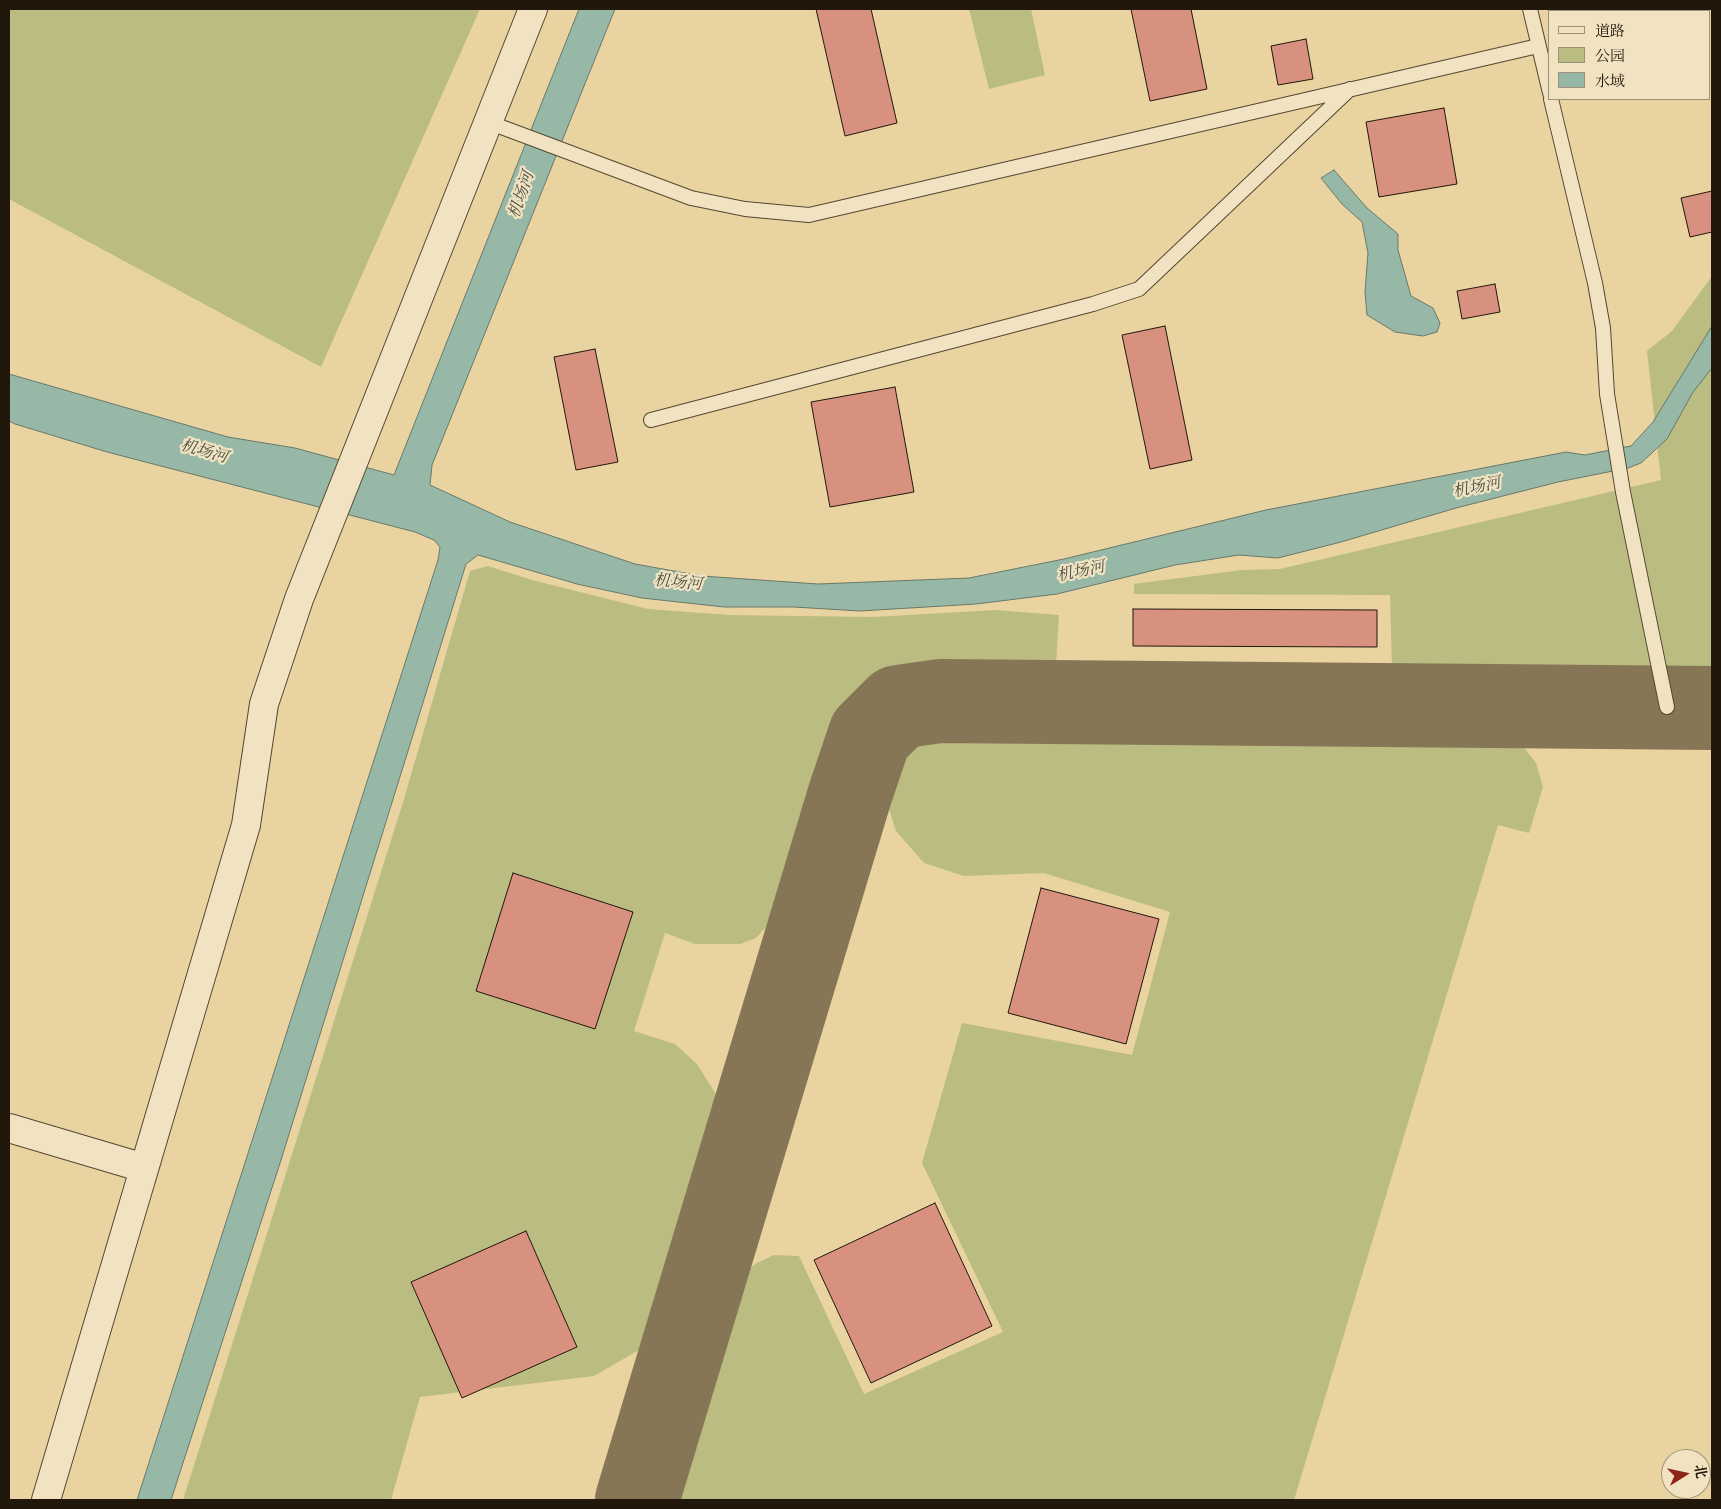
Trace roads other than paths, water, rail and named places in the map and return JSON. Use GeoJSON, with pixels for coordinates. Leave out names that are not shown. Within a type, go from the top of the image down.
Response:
{"type":"FeatureCollection","features":[{"type":"Feature","properties":{"kind":"street"},"geometry":{"type":"LineString","coordinates":[[46,1500],[246,825],[264,704],[299,599],[533,9]]}},
{"type":"Feature","properties":{"kind":"street"},"geometry":{"type":"LineString","coordinates":[[9,1128],[144,1168]]}},
{"type":"Feature","properties":{"kind":"lane"},"geometry":{"type":"LineString","coordinates":[[1530,9],[1548,85]]}},
{"type":"Feature","properties":{"kind":"lane"},"geometry":{"type":"LineString","coordinates":[[488,122],[691,198],[745,209],[809,215],[1538,46]]}},
{"type":"Feature","properties":{"kind":"lane"},"geometry":{"type":"LineString","coordinates":[[651,420],[1093,304],[1139,289],[1350,89]]}},
{"type":"Feature","properties":{"kind":"lane"},"geometry":{"type":"LineString","coordinates":[[1551,100],[1595,283],[1603,328],[1607,394],[1623,492],[1666,707]]}},
{"type":"Feature","properties":{"kind":"water","name":"机场河"},"geometry":{"type":"Polygon","coordinates":[[[579,9],[615,9],[432,465],[430,485],[510,522],[635,564],[702,576],[818,584],[969,578],[1064,559],[1266,510],[1566,452],[1585,455],[1631,446],[1653,422],[1712,326],[1712,368],[1693,392],[1667,439],[1641,463],[1628,468],[1558,482],[1456,508],[1341,542],[1278,558],[1239,555],[1175,565],[1057,594],[976,604],[860,611],[794,607],[724,607],[642,598],[577,584],[478,555],[466,564],[281,1160],[171,1500],[137,1500],[438,560],[440,547],[434,540],[415,532],[107,452],[15,424],[9,421],[9,374],[228,437],[295,448],[394,475],[579,9]]]}},
{"type":"Feature","properties":{"kind":"water"},"geometry":{"type":"Polygon","coordinates":[[[1334,170],[1367,208],[1398,234],[1398,250],[1411,296],[1433,308],[1440,323],[1437,332],[1423,336],[1395,332],[1367,315],[1365,292],[1368,253],[1362,222],[1342,204],[1321,178],[1334,170]]]}}]}
